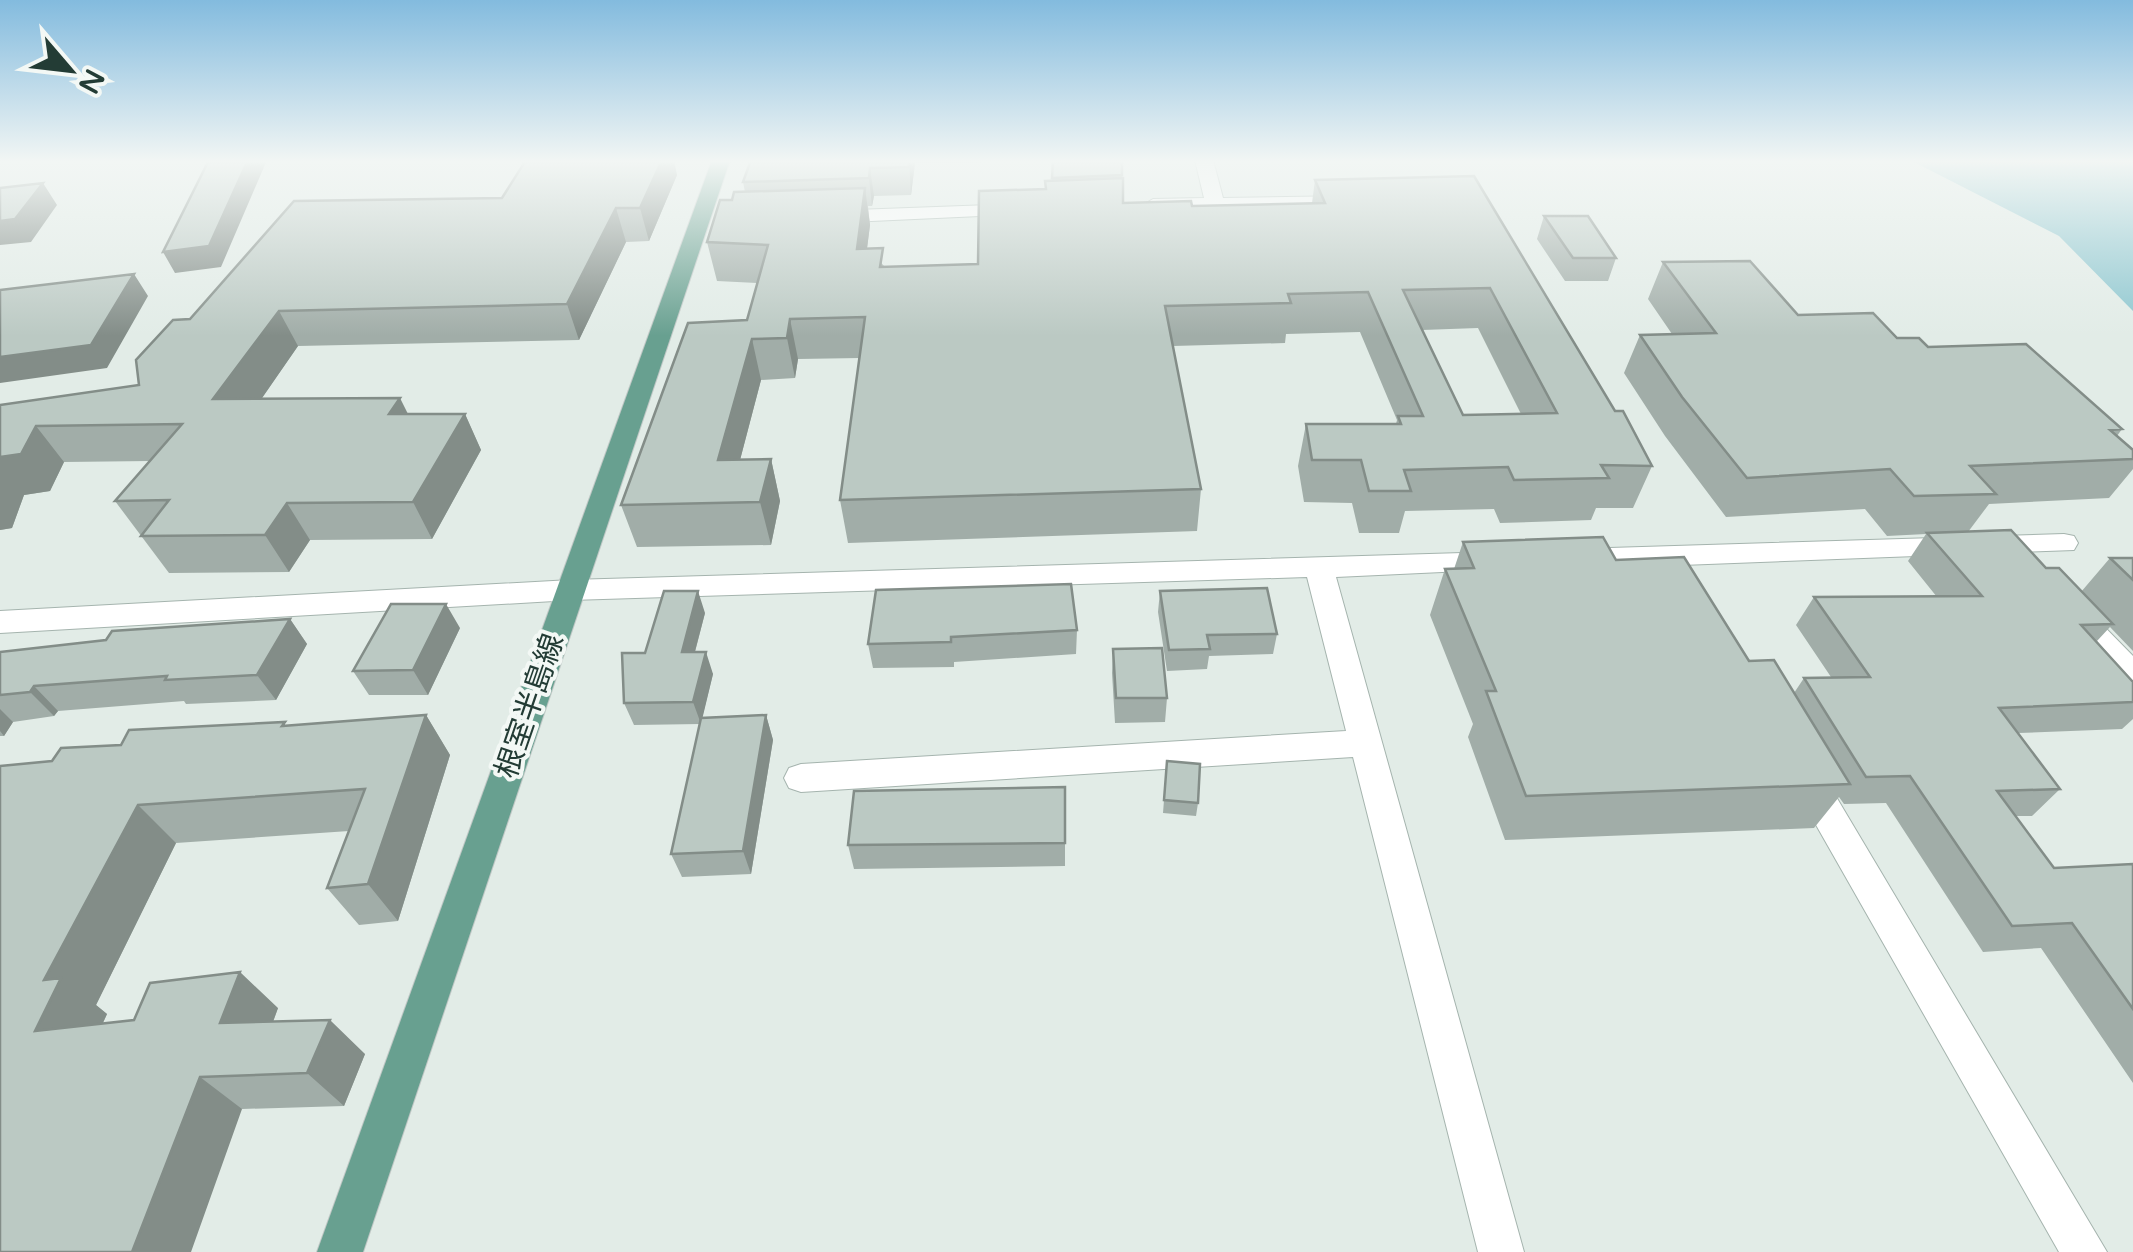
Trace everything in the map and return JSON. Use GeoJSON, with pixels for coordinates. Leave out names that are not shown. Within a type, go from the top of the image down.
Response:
{"type":"FeatureCollection","features":[{"type":"Feature","properties":{"kind":"main road","name":"根室半島線"},"geometry":{"type":"LineString","coordinates":[[340,1252],[571,590],[711,218]]}},
{"type":"Feature","properties":{"kind":"street"},"geometry":{"type":"LineString","coordinates":[[1558,560],[2064,542]]}},
{"type":"Feature","properties":{"kind":"street"},"geometry":{"type":"LineString","coordinates":[[2009,544],[2133,676]]}},
{"type":"Feature","properties":{"kind":"street"},"geometry":{"type":"LineString","coordinates":[[1677,556],[1696,589]]}},
{"type":"Feature","properties":{"kind":"street"},"geometry":{"type":"LineString","coordinates":[[0,622],[571,590],[1518,561]]}},
{"type":"Feature","properties":{"kind":"street"},"geometry":{"type":"LineString","coordinates":[[1319,568],[1501,1252]]}},
{"type":"Feature","properties":{"kind":"street"},"geometry":{"type":"LineString","coordinates":[[1785,740],[2084,1252]]}},
{"type":"Feature","properties":{"kind":"street"},"geometry":{"type":"LineString","coordinates":[[801,778],[1365,743]]}},
{"type":"Feature","properties":{"kind":"water"},"geometry":{"type":"Polygon","coordinates":[[[2025,218],[2133,218],[2133,311],[2059,236],[2025,218]]]}},
{"type":"Feature","properties":{"kind":"building"},"geometry":{"type":"Polygon","coordinates":[[[180,218],[222,218],[209,246],[163,252],[180,218]]]}},
{"type":"Feature","properties":{"kind":"building"},"geometry":{"type":"Polygon","coordinates":[[[279,218],[611,218],[567,304],[279,311],[213,399],[400,398],[389,414],[465,414],[413,502],[287,503],[265,535],[141,536],[169,500],[115,501],[182,424],[36,426],[21,454],[0,457],[0,405],[139,385],[136,360],[173,320],[190,319],[279,218]]]}},
{"type":"Feature","properties":{"kind":"building"},"geometry":{"type":"Polygon","coordinates":[[[714,218],[861,218],[857,249],[883,248],[880,267],[978,264],[979,218],[1499,218],[1615,411],[1623,411],[1652,466],[1601,465],[1609,478],[1514,480],[1508,467],[1404,470],[1411,491],[1369,491],[1361,460],[1312,460],[1306,424],[1401,424],[1398,416],[1423,416],[1368,292],[1288,294],[1291,303],[1165,306],[1201,489],[840,500],[865,317],[790,319],[787,338],[752,339],[718,460],[771,459],[760,502],[621,505],[688,323],[747,320],[768,245],[707,242],[714,218]],[[1490,288],[1403,290],[1463,415],[1557,413],[1490,288]]]}},
{"type":"Feature","properties":{"kind":"building"},"geometry":{"type":"Polygon","coordinates":[[[1546,218],[1590,218],[1616,258],[1573,258],[1546,218]]]}},
{"type":"Feature","properties":{"kind":"building"},"geometry":{"type":"Polygon","coordinates":[[[1750,261],[1798,315],[1873,313],[1897,338],[1919,338],[1928,347],[2026,344],[2122,429],[2110,430],[2133,450],[2133,459],[1970,466],[1996,494],[1914,496],[1890,469],[1747,478],[1682,397],[1640,335],[1716,333],[1663,262],[1750,261]]]}},
{"type":"Feature","properties":{"kind":"building"},"geometry":{"type":"Polygon","coordinates":[[[134,274],[91,345],[0,357],[0,290],[134,274]]]}},
{"type":"Feature","properties":{"kind":"building"},"geometry":{"type":"Polygon","coordinates":[[[2011,530],[2046,568],[2059,568],[2113,624],[2081,625],[2133,682],[2133,702],[1999,708],[2060,789],[1997,791],[2054,868],[2133,864],[2133,1009],[2072,923],[2012,926],[1910,776],[1866,777],[1804,678],[1870,677],[1814,597],[1982,596],[1927,533],[2011,530]]]}},
{"type":"Feature","properties":{"kind":"building"},"geometry":{"type":"Polygon","coordinates":[[[1603,537],[1616,560],[1684,557],[1749,661],[1774,660],[1850,784],[1526,796],[1486,691],[1496,691],[1445,569],[1474,568],[1463,542],[1603,537]]]}},
{"type":"Feature","properties":{"kind":"building"},"geometry":{"type":"Polygon","coordinates":[[[2110,558],[2133,558],[2133,580],[2110,558]]]}},
{"type":"Feature","properties":{"kind":"building"},"geometry":{"type":"Polygon","coordinates":[[[1071,584],[1077,630],[951,637],[951,642],[868,644],[876,590],[1071,584]]]}},
{"type":"Feature","properties":{"kind":"building"},"geometry":{"type":"Polygon","coordinates":[[[1267,588],[1277,634],[1207,635],[1210,649],[1169,650],[1160,591],[1267,588]]]}},
{"type":"Feature","properties":{"kind":"building"},"geometry":{"type":"Polygon","coordinates":[[[664,591],[698,591],[682,652],[706,652],[693,702],[624,703],[622,653],[645,653],[664,591]]]}},
{"type":"Feature","properties":{"kind":"building"},"geometry":{"type":"Polygon","coordinates":[[[391,604],[446,604],[413,670],[353,671],[391,604]]]}},
{"type":"Feature","properties":{"kind":"building"},"geometry":{"type":"Polygon","coordinates":[[[290,619],[257,675],[165,680],[167,676],[34,686],[30,692],[0,695],[0,652],[106,640],[112,631],[290,619]]]}},
{"type":"Feature","properties":{"kind":"building"},"geometry":{"type":"Polygon","coordinates":[[[1162,648],[1167,698],[1116,698],[1113,649],[1162,648]]]}},
{"type":"Feature","properties":{"kind":"building"},"geometry":{"type":"Polygon","coordinates":[[[426,715],[368,884],[327,888],[365,789],[138,805],[44,980],[61,978],[35,1031],[134,1020],[150,983],[240,972],[220,1023],[330,1020],[307,1073],[200,1077],[132,1252],[0,1252],[0,766],[52,761],[61,748],[121,745],[129,730],[285,722],[282,726],[426,715]]]}},
{"type":"Feature","properties":{"kind":"building"},"geometry":{"type":"Polygon","coordinates":[[[766,715],[743,851],[671,854],[701,718],[766,715]]]}},
{"type":"Feature","properties":{"kind":"building"},"geometry":{"type":"Polygon","coordinates":[[[1167,761],[1200,764],[1198,803],[1164,800],[1167,761]]]}},
{"type":"Feature","properties":{"kind":"building"},"geometry":{"type":"Polygon","coordinates":[[[1065,787],[1065,843],[848,845],[854,791],[1065,787]]]}}]}
